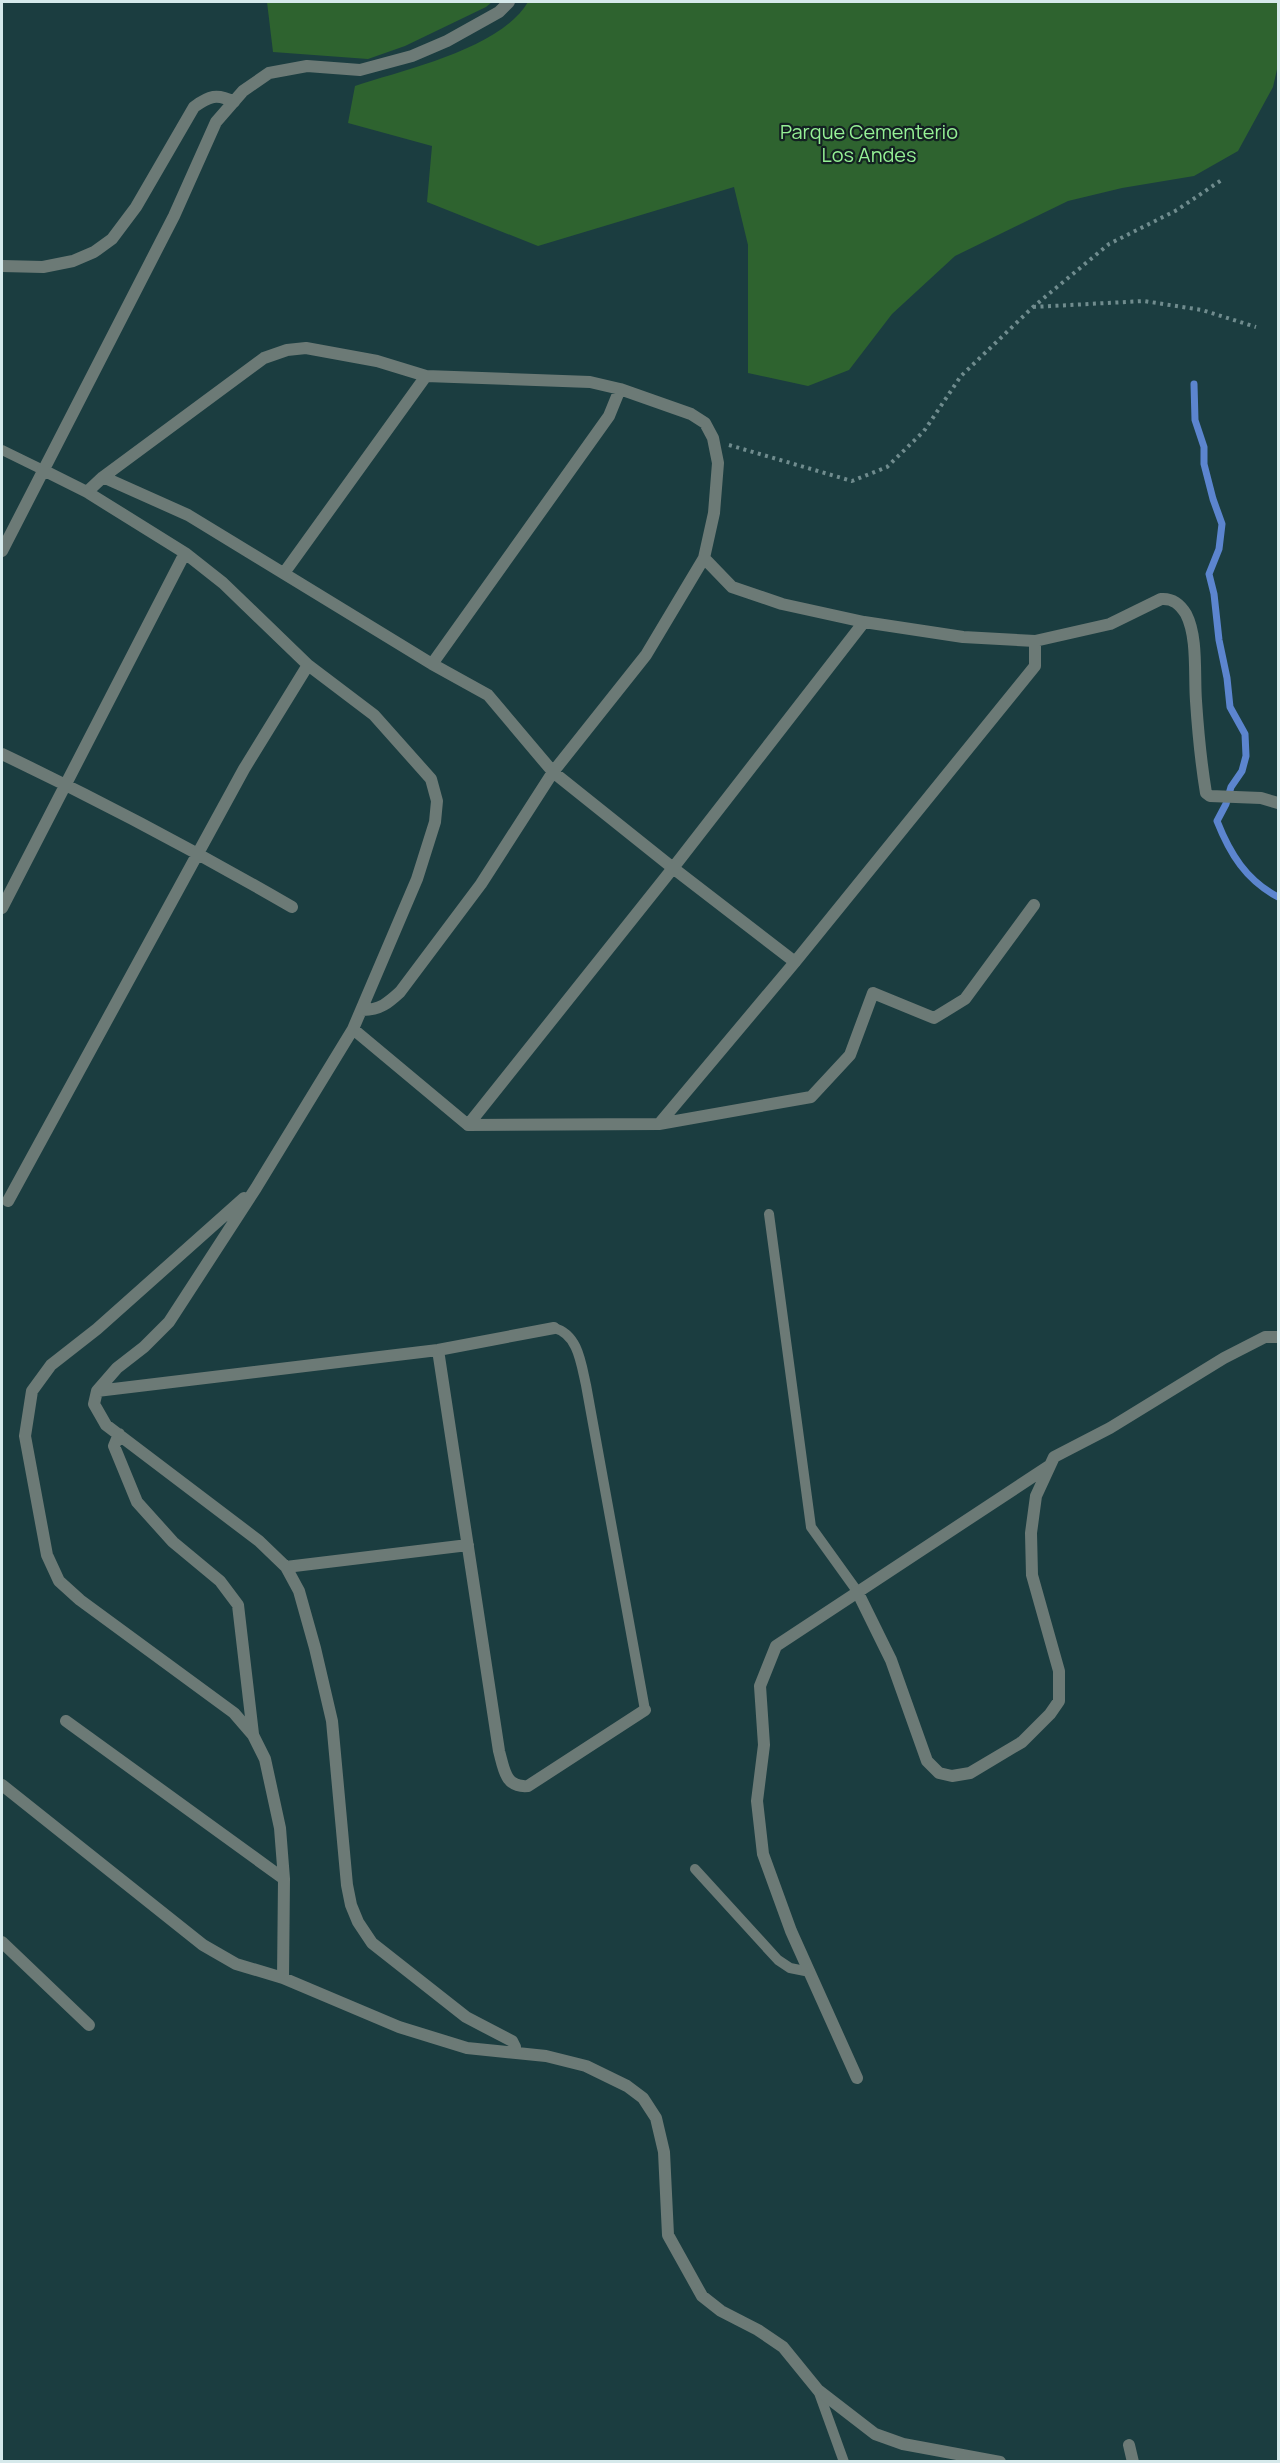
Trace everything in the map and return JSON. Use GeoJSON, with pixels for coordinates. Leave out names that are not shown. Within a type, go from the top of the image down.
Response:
{"type":"FeatureCollection","features":[{"type":"Feature","properties":{"kind":"street"},"geometry":{"type":"LineString","coordinates":[[2,551],[174,216],[216,122],[243,91],[269,73],[307,66],[360,70],[412,56],[447,41],[489,18],[509,2]]}},
{"type":"Feature","properties":{"kind":"street"},"geometry":{"type":"LineString","coordinates":[[2,266],[43,267],[73,261],[94,252],[112,238],[136,207],[194,107],[209,96],[222,96],[234,102]]}},
{"type":"Feature","properties":{"kind":"street"},"geometry":{"type":"LineString","coordinates":[[87,492],[103,477],[264,357],[306,348],[377,361],[426,376],[590,382],[620,389],[691,414],[705,423],[714,440],[718,463],[714,513],[704,558],[646,655],[553,772],[481,884],[400,992],[386,1005],[374,1010],[363,1010]]}},
{"type":"Feature","properties":{"kind":"street"},"geometry":{"type":"LineString","coordinates":[[284,573],[426,376]]}},
{"type":"Feature","properties":{"kind":"street"},"geometry":{"type":"LineString","coordinates":[[432,663],[609,416],[620,389]]}},
{"type":"Feature","properties":{"kind":"street"},"geometry":{"type":"LineString","coordinates":[[43,470],[87,492],[185,553],[223,583],[308,665],[374,715],[431,779],[437,801],[435,822],[417,879],[353,1029],[256,1188],[169,1322],[144,1347],[117,1368],[97,1391],[94,1404],[106,1425],[259,1541],[286,1567],[299,1591],[332,1721],[347,1885],[357,1922],[372,1943],[466,2017],[512,2041],[515,2053]]}},
{"type":"Feature","properties":{"kind":"street"},"geometry":{"type":"LineString","coordinates":[[103,477],[188,515],[488,695],[553,772],[795,962]]}},
{"type":"Feature","properties":{"kind":"street"},"geometry":{"type":"LineString","coordinates":[[2,908],[185,553]]}},
{"type":"Feature","properties":{"kind":"street"},"geometry":{"type":"LineString","coordinates":[[704,558],[732,587],[782,604],[864,622],[963,637],[1035,641],[1110,624],[1161,599],[1169,598],[1179,604],[1187,617],[1194,648],[1196,701],[1206,793],[1210,796],[1262,798],[1278,803]]}},
{"type":"Feature","properties":{"kind":"street"},"geometry":{"type":"LineString","coordinates":[[468,1125],[673,868],[864,622]]}},
{"type":"Feature","properties":{"kind":"street"},"geometry":{"type":"LineString","coordinates":[[659,1124],[795,962],[1035,666],[1035,641]]}},
{"type":"Feature","properties":{"kind":"street"},"geometry":{"type":"LineString","coordinates":[[8,1201],[244,769],[308,665]]}},
{"type":"Feature","properties":{"kind":"street"},"geometry":{"type":"LineString","coordinates":[[2,754],[66,784],[199,853],[292,907]]}},
{"type":"Feature","properties":{"kind":"street"},"geometry":{"type":"LineString","coordinates":[[353,1029],[468,1125],[659,1124],[811,1097],[850,1056],[873,993],[934,1018],[965,999],[1034,905]]}},
{"type":"Feature","properties":{"kind":"street"},"geometry":{"type":"LineString","coordinates":[[256,1188],[97,1329],[51,1365],[32,1391],[25,1436],[47,1555],[59,1581],[80,1600],[234,1713],[253,1735],[265,1759],[279,1828],[284,1878],[283,1978]]}},
{"type":"Feature","properties":{"kind":"street"},"geometry":{"type":"LineString","coordinates":[[97,1391],[438,1350],[554,1328]]}},
{"type":"Feature","properties":{"kind":"street"},"geometry":{"type":"LineString","coordinates":[[857,1591],[891,1660],[927,1761],[939,1773],[952,1776],[970,1773],[1022,1742],[1050,1714],[1059,1701],[1059,1671],[1032,1575],[1031,1533],[1036,1496],[1054,1457],[1110,1428],[1224,1358],[1265,1337],[1278,1337]]}},
{"type":"Feature","properties":{"kind":"street"},"geometry":{"type":"LineString","coordinates":[[438,1350],[499,1751],[510,1782],[518,1787],[528,1786],[645,1710]]}},
{"type":"Feature","properties":{"kind":"street"},"geometry":{"type":"LineString","coordinates":[[118,1434],[114,1446],[138,1502],[173,1542],[220,1581],[238,1605],[253,1735]]}},
{"type":"Feature","properties":{"kind":"street"},"geometry":{"type":"LineString","coordinates":[[857,2078],[791,1931],[763,1854],[757,1801],[764,1745],[760,1686],[776,1646],[1050,1466]]}},
{"type":"Feature","properties":{"kind":"street"},"geometry":{"type":"LineString","coordinates":[[286,1567],[468,1545]]}},
{"type":"Feature","properties":{"kind":"street"},"geometry":{"type":"LineString","coordinates":[[66,1721],[284,1878]]}},
{"type":"Feature","properties":{"kind":"street"},"geometry":{"type":"LineString","coordinates":[[2,1785],[203,1945],[236,1964],[283,1978],[399,2027],[467,2048],[546,2056],[586,2066],[627,2086],[643,2097],[656,2118],[664,2152],[668,2235],[702,2296],[721,2311],[758,2330],[783,2347],[818,2390],[867,2429],[888,2441],[1000,2462]]}},
{"type":"Feature","properties":{"kind":"street"},"geometry":{"type":"LineString","coordinates":[[2,1942],[89,2025]]}},
{"type":"Feature","properties":{"kind":"street"},"geometry":{"type":"LineString","coordinates":[[1129,2445],[1133,2462]]}},
{"type":"Feature","properties":{"kind":"lane"},"geometry":{"type":"LineString","coordinates":[[2,450],[43,470]]}},
{"type":"Feature","properties":{"kind":"lane"},"geometry":{"type":"LineString","coordinates":[[769,1214],[811,1527],[857,1591]]}},
{"type":"Feature","properties":{"kind":"lane"},"geometry":{"type":"LineString","coordinates":[[554,1328],[566,1331],[572,1339],[586,1384],[645,1710]]}},
{"type":"Feature","properties":{"kind":"lane"},"geometry":{"type":"LineString","coordinates":[[695,1869],[778,1960],[790,1968],[810,1972]]}},
{"type":"Feature","properties":{"kind":"lane"},"geometry":{"type":"LineString","coordinates":[[818,2390],[844,2462]]}},
{"type":"Feature","properties":{"kind":"path"},"geometry":{"type":"LineString","coordinates":[[714,440],[852,481],[887,467],[924,432],[961,376],[1033,307],[1109,244],[1177,210],[1223,179]]}},
{"type":"Feature","properties":{"kind":"path"},"geometry":{"type":"LineString","coordinates":[[1033,307],[1144,301],[1202,310],[1256,327]]}},
{"type":"Feature","properties":{"kind":"green space"},"geometry":{"type":"Polygon","coordinates":[[[267,2],[492,2],[405,46],[368,59],[273,52],[267,2]]]}},
{"type":"Feature","properties":{"kind":"green space","name":"Parque Cementerio Los Andes"},"geometry":{"type":"Polygon","coordinates":[[[528,2],[1278,2],[1278,65],[1273,87],[1238,151],[1194,176],[1122,188],[1068,201],[955,256],[892,314],[849,370],[808,386],[748,373],[748,245],[734,187],[538,246],[427,202],[432,146],[348,123],[355,86],[425,64],[474,45],[496,33],[515,18],[528,2]]]}},
{"type":"Feature","properties":{"kind":"waterway"},"geometry":{"type":"LineString","coordinates":[[1194,384],[1195,420],[1204,447],[1204,464],[1213,499],[1222,524],[1219,549],[1209,574],[1214,594],[1230,707],[1245,734],[1246,756],[1242,771],[1231,787],[1226,804],[1217,821],[1240,865],[1257,883],[1278,897]]}}]}
